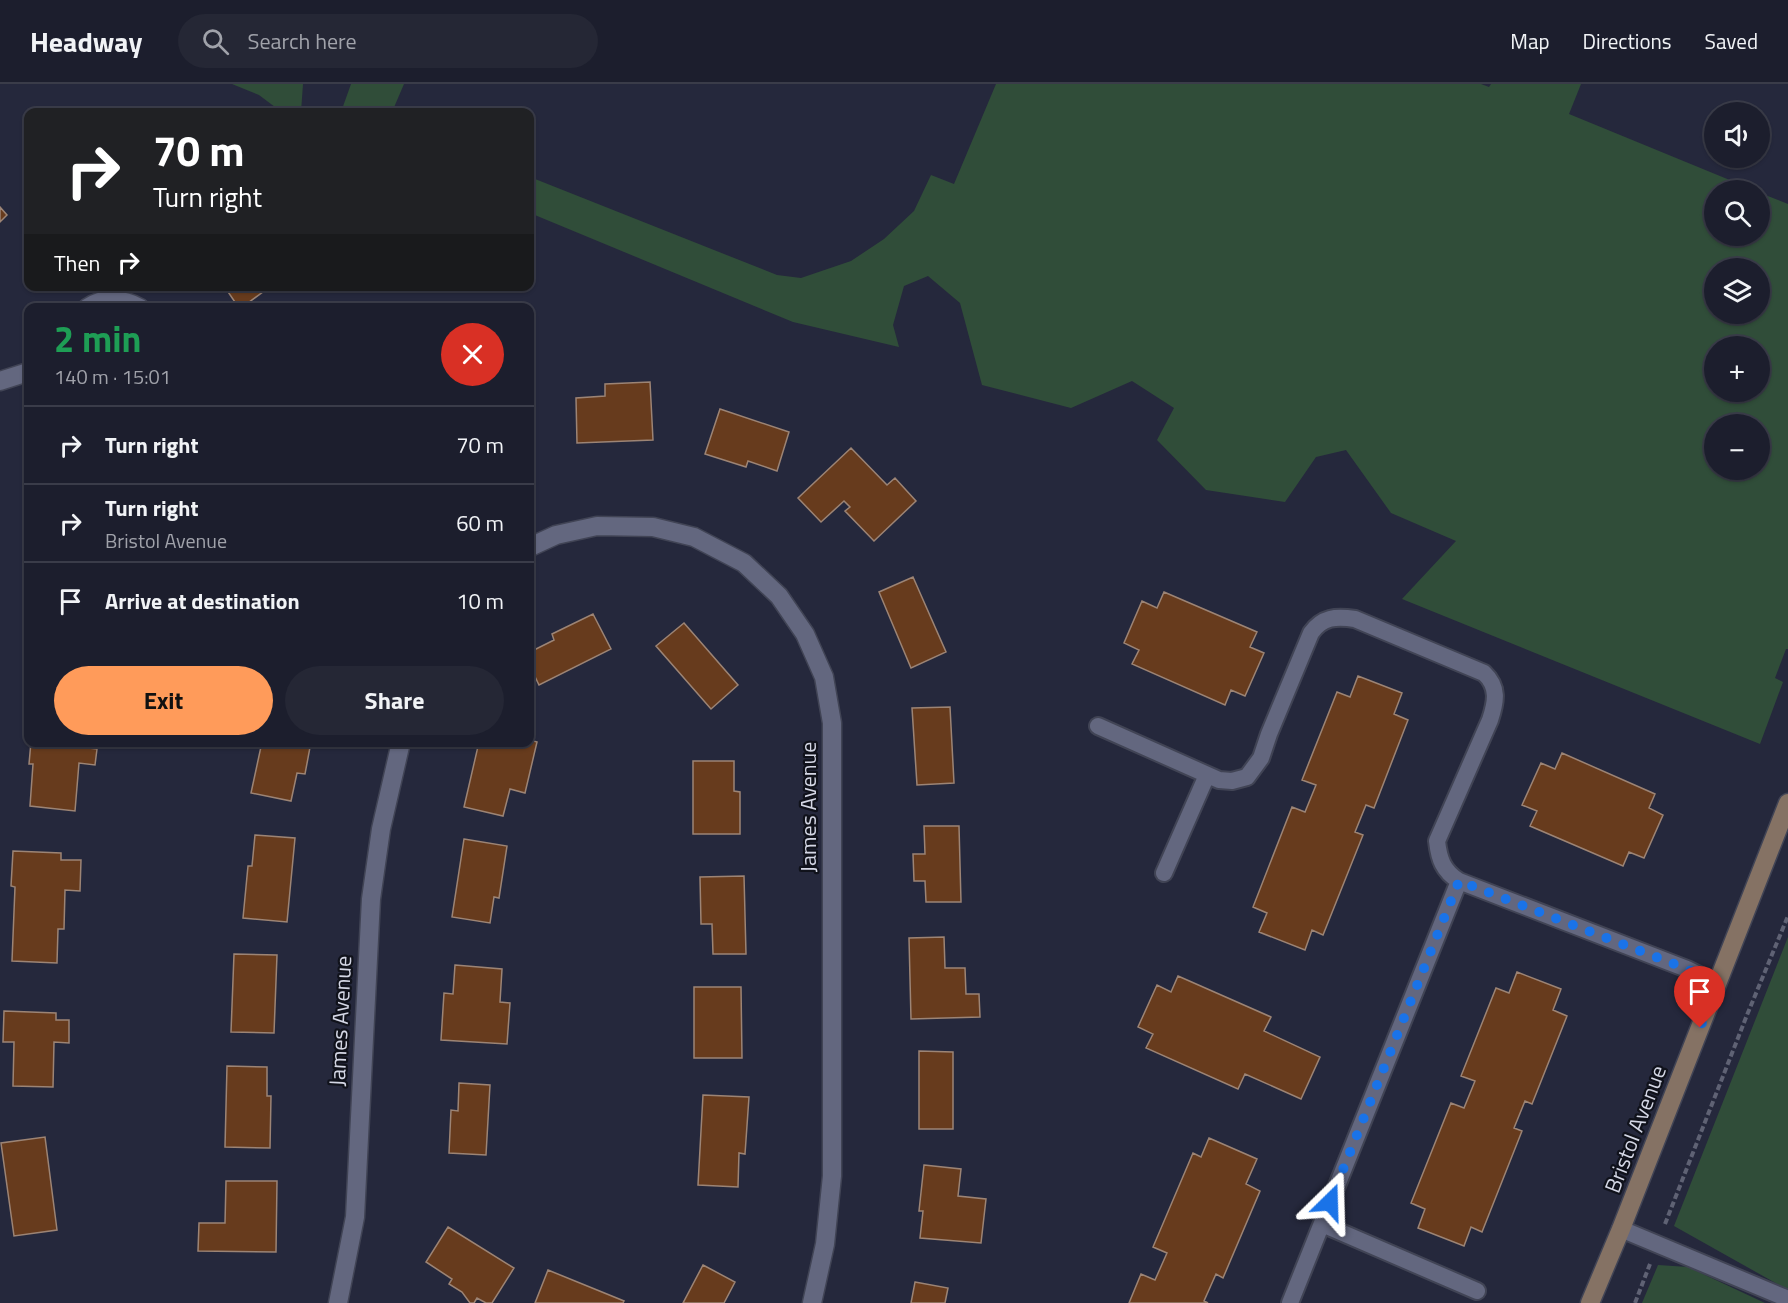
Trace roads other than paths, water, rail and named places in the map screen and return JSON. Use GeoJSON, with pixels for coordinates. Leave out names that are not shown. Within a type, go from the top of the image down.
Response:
{"type":"FeatureCollection","features":[{"type":"Feature","properties":{"kind":"street"},"geometry":{"type":"LineString","coordinates":[[94,303],[123,300],[129,303]]}},
{"type":"Feature","properties":{"kind":"street"},"geometry":{"type":"LineString","coordinates":[[0,381],[24,373]]}},
{"type":"Feature","properties":{"kind":"street","name":"James Avenue"},"geometry":{"type":"LineString","coordinates":[[534,545],[555,535],[597,526],[653,527],[694,537],[744,563],[779,596],[805,634],[824,677],[832,723],[832,1176],[825,1244],[812,1303]]}},
{"type":"Feature","properties":{"kind":"street","name":"James Avenue"},"geometry":{"type":"LineString","coordinates":[[338,1303],[355,1217],[371,899],[381,829],[400,747]]}},
{"type":"Feature","properties":{"kind":"street","name":"Bristol Avenue"},"geometry":{"type":"LineString","coordinates":[[1590,1303],[1788,803]]}},
{"type":"Feature","properties":{"kind":"lane"},"geometry":{"type":"LineString","coordinates":[[1098,726],[1219,780],[1232,781],[1247,777],[1261,758],[1305,643],[1317,624],[1336,617],[1355,619],[1484,673],[1494,686],[1496,695],[1494,707],[1437,841],[1438,856],[1447,874],[1459,881],[1687,969],[1717,984]]}},
{"type":"Feature","properties":{"kind":"lane"},"geometry":{"type":"LineString","coordinates":[[1164,873],[1207,775]]}},
{"type":"Feature","properties":{"kind":"lane"},"geometry":{"type":"LineString","coordinates":[[1290,1303],[1459,881]]}},
{"type":"Feature","properties":{"kind":"lane"},"geometry":{"type":"LineString","coordinates":[[1322,1224],[1477,1290]]}},
{"type":"Feature","properties":{"kind":"lane"},"geometry":{"type":"LineString","coordinates":[[1621,1229],[1788,1299]]}}]}
